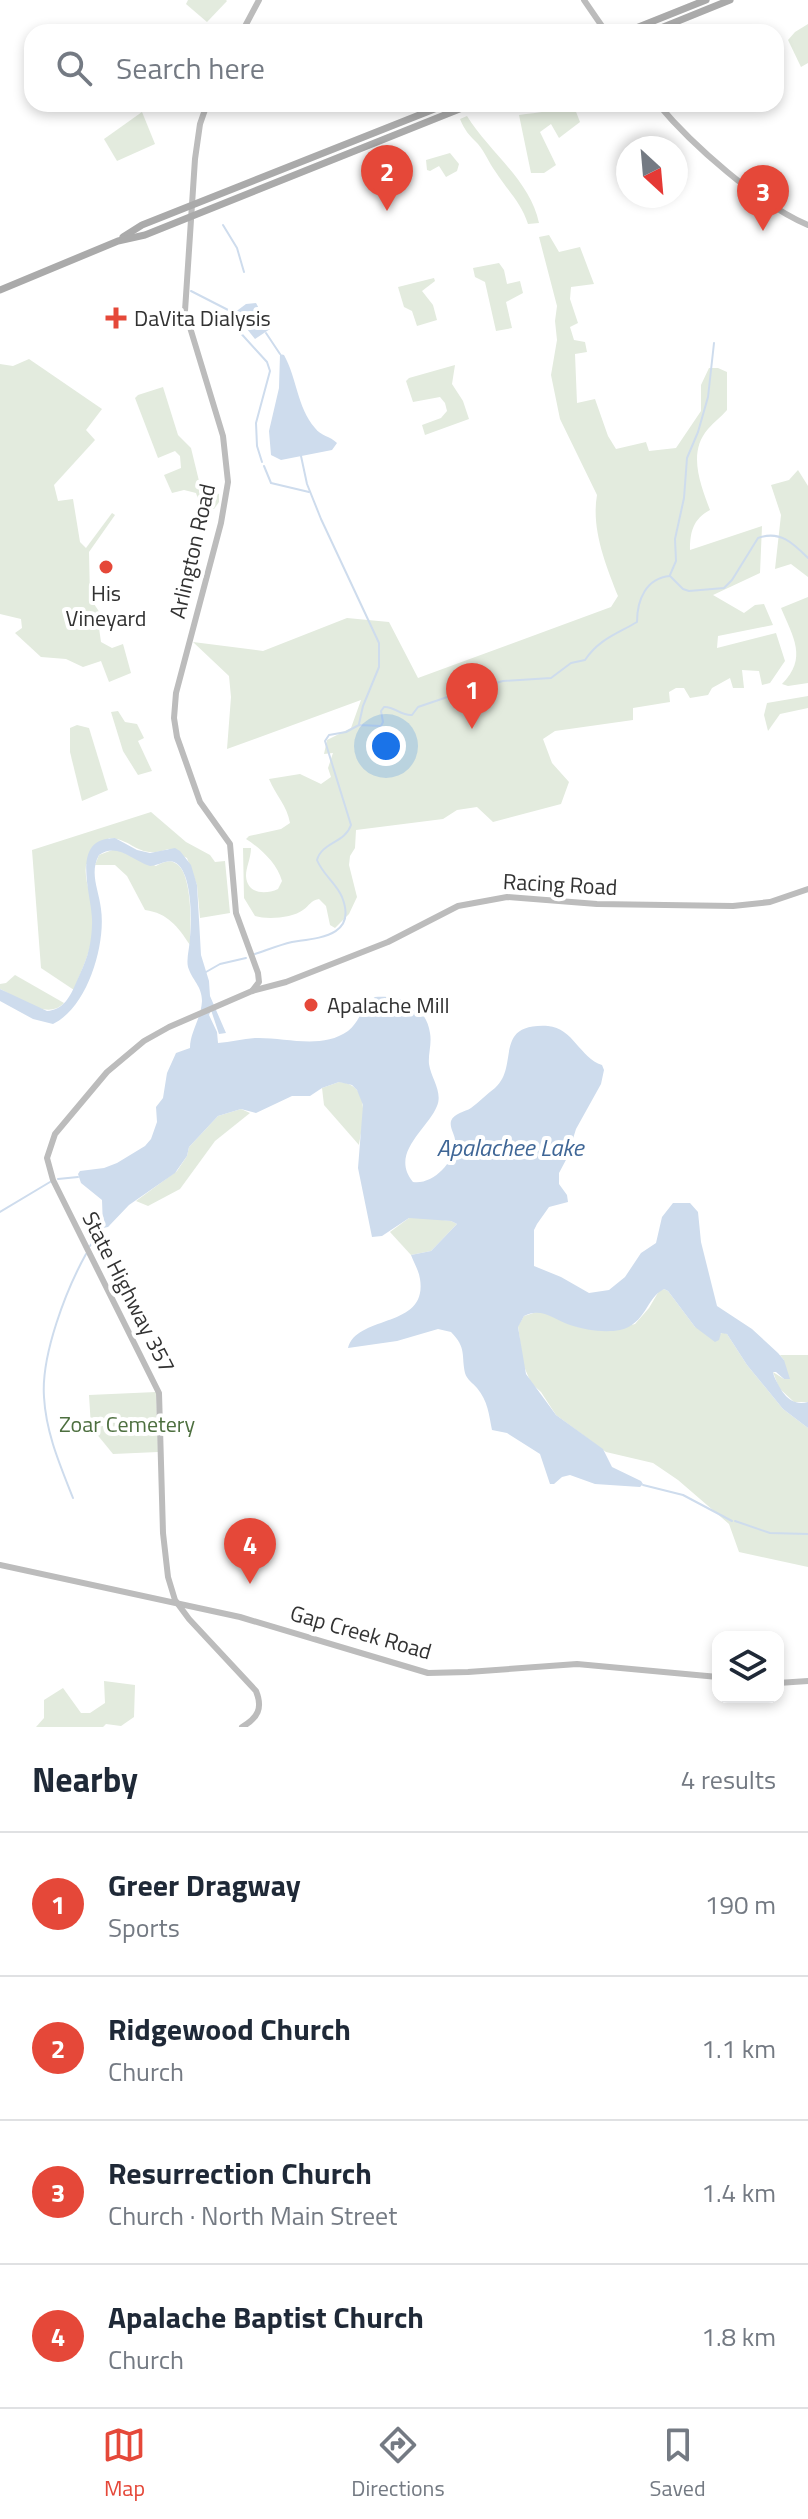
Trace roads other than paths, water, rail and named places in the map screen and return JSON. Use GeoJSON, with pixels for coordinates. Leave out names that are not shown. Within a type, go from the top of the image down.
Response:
{"type":"FeatureCollection","features":[{"type":"Feature","properties":{"kind":"main road"},"geometry":{"type":"LineString","coordinates":[[246,24],[259,0]]}},
{"type":"Feature","properties":{"kind":"main road"},"geometry":{"type":"LineString","coordinates":[[584,0],[600,24]]}},
{"type":"Feature","properties":{"kind":"main road"},"geometry":{"type":"LineString","coordinates":[[646,24],[706,0]]}},
{"type":"Feature","properties":{"kind":"main road"},"geometry":{"type":"LineString","coordinates":[[671,24],[730,0]]}},
{"type":"Feature","properties":{"kind":"main road","name":"Arlington Road"},"geometry":{"type":"LineString","coordinates":[[205,112],[199,130],[191,216],[186,315],[223,436],[228,482],[221,523],[176,693],[174,718],[177,737],[197,796],[230,844],[233,902],[263,986]]}},
{"type":"Feature","properties":{"kind":"main road"},"geometry":{"type":"LineString","coordinates":[[118,241],[142,225],[427,112]]}},
{"type":"Feature","properties":{"kind":"main road"},"geometry":{"type":"LineString","coordinates":[[0,290],[452,112]]}},
{"type":"Feature","properties":{"kind":"main road"},"geometry":{"type":"LineString","coordinates":[[666,112],[696,144],[757,195],[808,225]]}},
{"type":"Feature","properties":{"kind":"main road","name":"Racing Road"},"geometry":{"type":"LineString","coordinates":[[263,986],[388,942],[458,906],[493,898],[718,907],[770,902],[808,889]]}},
{"type":"Feature","properties":{"kind":"main road"},"geometry":{"type":"LineString","coordinates":[[258,973],[263,986]]}},
{"type":"Feature","properties":{"kind":"main road","name":"State Highway 357"},"geometry":{"type":"LineString","coordinates":[[242,1727],[259,1712],[260,1701],[256,1691],[176,1602],[168,1577],[163,1533],[159,1393],[59,1194],[47,1158],[55,1134],[107,1072],[144,1041],[263,986]]}},
{"type":"Feature","properties":{"kind":"main road","name":"Gap Creek Road"},"geometry":{"type":"LineString","coordinates":[[0,1565],[257,1621],[428,1673],[577,1664],[712,1676]]}},
{"type":"Feature","properties":{"kind":"main road"},"geometry":{"type":"LineString","coordinates":[[784,1683],[808,1681]]}},
{"type":"Feature","properties":{"kind":"water"},"geometry":{"type":"Polygon","coordinates":[[[256,303],[270,329],[255,339],[234,313],[246,304],[256,303]]]}},
{"type":"Feature","properties":{"kind":"water"},"geometry":{"type":"Polygon","coordinates":[[[280,354],[284,355],[288,364],[309,420],[317,431],[337,443],[332,450],[281,460],[271,455],[269,431],[279,388],[280,354]]]}},
{"type":"Feature","properties":{"kind":"water","name":"Apalachee Lake"},"geometry":{"type":"Polygon","coordinates":[[[115,838],[150,853],[175,848],[191,865],[197,885],[201,955],[210,996],[226,1033],[219,1034],[211,1010],[209,1015],[217,1032],[218,1043],[255,1038],[315,1041],[337,1037],[352,1027],[375,997],[402,1000],[423,1015],[430,1033],[429,1064],[438,1090],[438,1101],[408,1151],[405,1161],[413,1182],[434,1177],[446,1166],[455,1145],[452,1118],[474,1106],[495,1088],[506,1069],[513,1038],[520,1031],[548,1026],[570,1037],[604,1070],[601,1084],[576,1129],[559,1173],[559,1184],[568,1202],[549,1207],[534,1230],[534,1266],[589,1293],[609,1290],[625,1277],[641,1253],[656,1243],[662,1217],[673,1203],[690,1203],[698,1212],[701,1242],[717,1306],[752,1329],[784,1360],[790,1379],[784,1379],[776,1372],[773,1372],[774,1376],[791,1400],[808,1402],[808,1428],[783,1409],[747,1365],[727,1334],[721,1333],[715,1342],[695,1327],[664,1289],[653,1298],[641,1317],[620,1330],[582,1328],[536,1313],[524,1316],[518,1327],[526,1374],[556,1415],[603,1449],[612,1467],[641,1481],[643,1484],[640,1487],[595,1484],[570,1475],[550,1484],[540,1454],[507,1433],[492,1430],[486,1403],[466,1375],[461,1348],[451,1332],[438,1329],[397,1341],[348,1348],[354,1337],[364,1330],[403,1314],[413,1306],[420,1295],[420,1279],[411,1255],[431,1251],[457,1224],[409,1218],[382,1236],[372,1237],[358,1168],[363,1105],[352,1085],[339,1082],[310,1096],[292,1096],[256,1113],[241,1109],[218,1116],[189,1147],[187,1156],[175,1173],[129,1205],[108,1227],[103,1228],[102,1200],[81,1183],[78,1174],[117,1163],[151,1139],[157,1122],[156,1107],[163,1098],[167,1073],[176,1053],[190,1048],[201,1008],[200,991],[188,967],[191,908],[188,884],[180,867],[171,861],[150,866],[112,850],[99,855],[95,875],[101,909],[101,939],[85,989],[65,1016],[53,1024],[33,1019],[0,1001],[0,989],[47,1011],[62,1005],[68,998],[85,962],[90,942],[92,914],[87,858],[91,848],[100,841],[115,838]]]}},
{"type":"Feature","properties":{"kind":"waterway"},"geometry":{"type":"LineString","coordinates":[[223,225],[237,248],[244,272]]}},
{"type":"Feature","properties":{"kind":"waterway"},"geometry":{"type":"LineString","coordinates":[[191,291],[234,313]]}},
{"type":"Feature","properties":{"kind":"waterway"},"geometry":{"type":"LineString","coordinates":[[232,312],[237,329],[267,362],[270,371],[256,423],[257,446],[262,462]]}},
{"type":"Feature","properties":{"kind":"waterway"},"geometry":{"type":"LineString","coordinates":[[266,333],[280,354]]}},
{"type":"Feature","properties":{"kind":"waterway"},"geometry":{"type":"LineString","coordinates":[[670,575],[676,561],[675,539],[684,498],[687,458],[708,397],[714,343]]}},
{"type":"Feature","properties":{"kind":"waterway"},"geometry":{"type":"LineString","coordinates":[[301,456],[307,484],[321,519],[379,643],[379,667],[359,724]]}},
{"type":"Feature","properties":{"kind":"waterway"},"geometry":{"type":"LineString","coordinates":[[264,466],[271,483],[309,492]]}},
{"type":"Feature","properties":{"kind":"waterway"},"geometry":{"type":"LineString","coordinates":[[670,576],[689,591],[724,588],[758,538],[766,536],[786,539],[808,558]]}},
{"type":"Feature","properties":{"kind":"waterway"},"geometry":{"type":"LineString","coordinates":[[255,954],[287,943],[323,937],[340,928],[344,920],[342,897],[317,860],[324,849],[344,836],[351,825],[325,741],[329,735],[346,732],[359,725],[381,726],[384,707],[412,715],[418,707],[465,691],[503,681],[551,678],[571,663],[585,660],[602,642],[637,622],[644,592],[655,581],[670,576]]}},
{"type":"Feature","properties":{"kind":"waterway"},"geometry":{"type":"LineString","coordinates":[[206,972],[220,964],[246,958]]}},
{"type":"Feature","properties":{"kind":"waterway"},"geometry":{"type":"LineString","coordinates":[[58,1179],[78,1177]]}},
{"type":"Feature","properties":{"kind":"waterway"},"geometry":{"type":"LineString","coordinates":[[0,1212],[50,1182]]}},
{"type":"Feature","properties":{"kind":"waterway"},"geometry":{"type":"LineString","coordinates":[[90,1246],[103,1228]]}},
{"type":"Feature","properties":{"kind":"waterway"},"geometry":{"type":"LineString","coordinates":[[73,1498],[51,1436],[45,1410],[44,1380],[56,1323],[86,1254]]}},
{"type":"Feature","properties":{"kind":"waterway"},"geometry":{"type":"LineString","coordinates":[[643,1485],[683,1495],[732,1521]]}},
{"type":"Feature","properties":{"kind":"waterway"},"geometry":{"type":"LineString","coordinates":[[735,1521],[770,1533],[808,1534]]}},
{"type":"Feature","properties":{"kind":"place","name":"Ridgewood Church"},"geometry":{"type":"Point","coordinates":[387,211]}},
{"type":"Feature","properties":{"kind":"place","name":"Resurrection Church"},"geometry":{"type":"Point","coordinates":[763,231]}},
{"type":"Feature","properties":{"kind":"place","name":"DaVita Dialysis"},"geometry":{"type":"Point","coordinates":[116,318]}},
{"type":"Feature","properties":{"kind":"place","name":"His Vineyard"},"geometry":{"type":"Point","coordinates":[106,567]}},
{"type":"Feature","properties":{"kind":"place","name":"Greer Dragway"},"geometry":{"type":"Point","coordinates":[472,729]}},
{"type":"Feature","properties":{"kind":"place","name":"Apalache Mill"},"geometry":{"type":"Point","coordinates":[311,1005]}},
{"type":"Feature","properties":{"kind":"place","name":"Apalache Baptist Church"},"geometry":{"type":"Point","coordinates":[250,1584]}},
{"type":"Feature","properties":{"kind":"park label","name":"Zoar Cemetery"},"geometry":{"type":"Point","coordinates":[127,1424]}}]}
